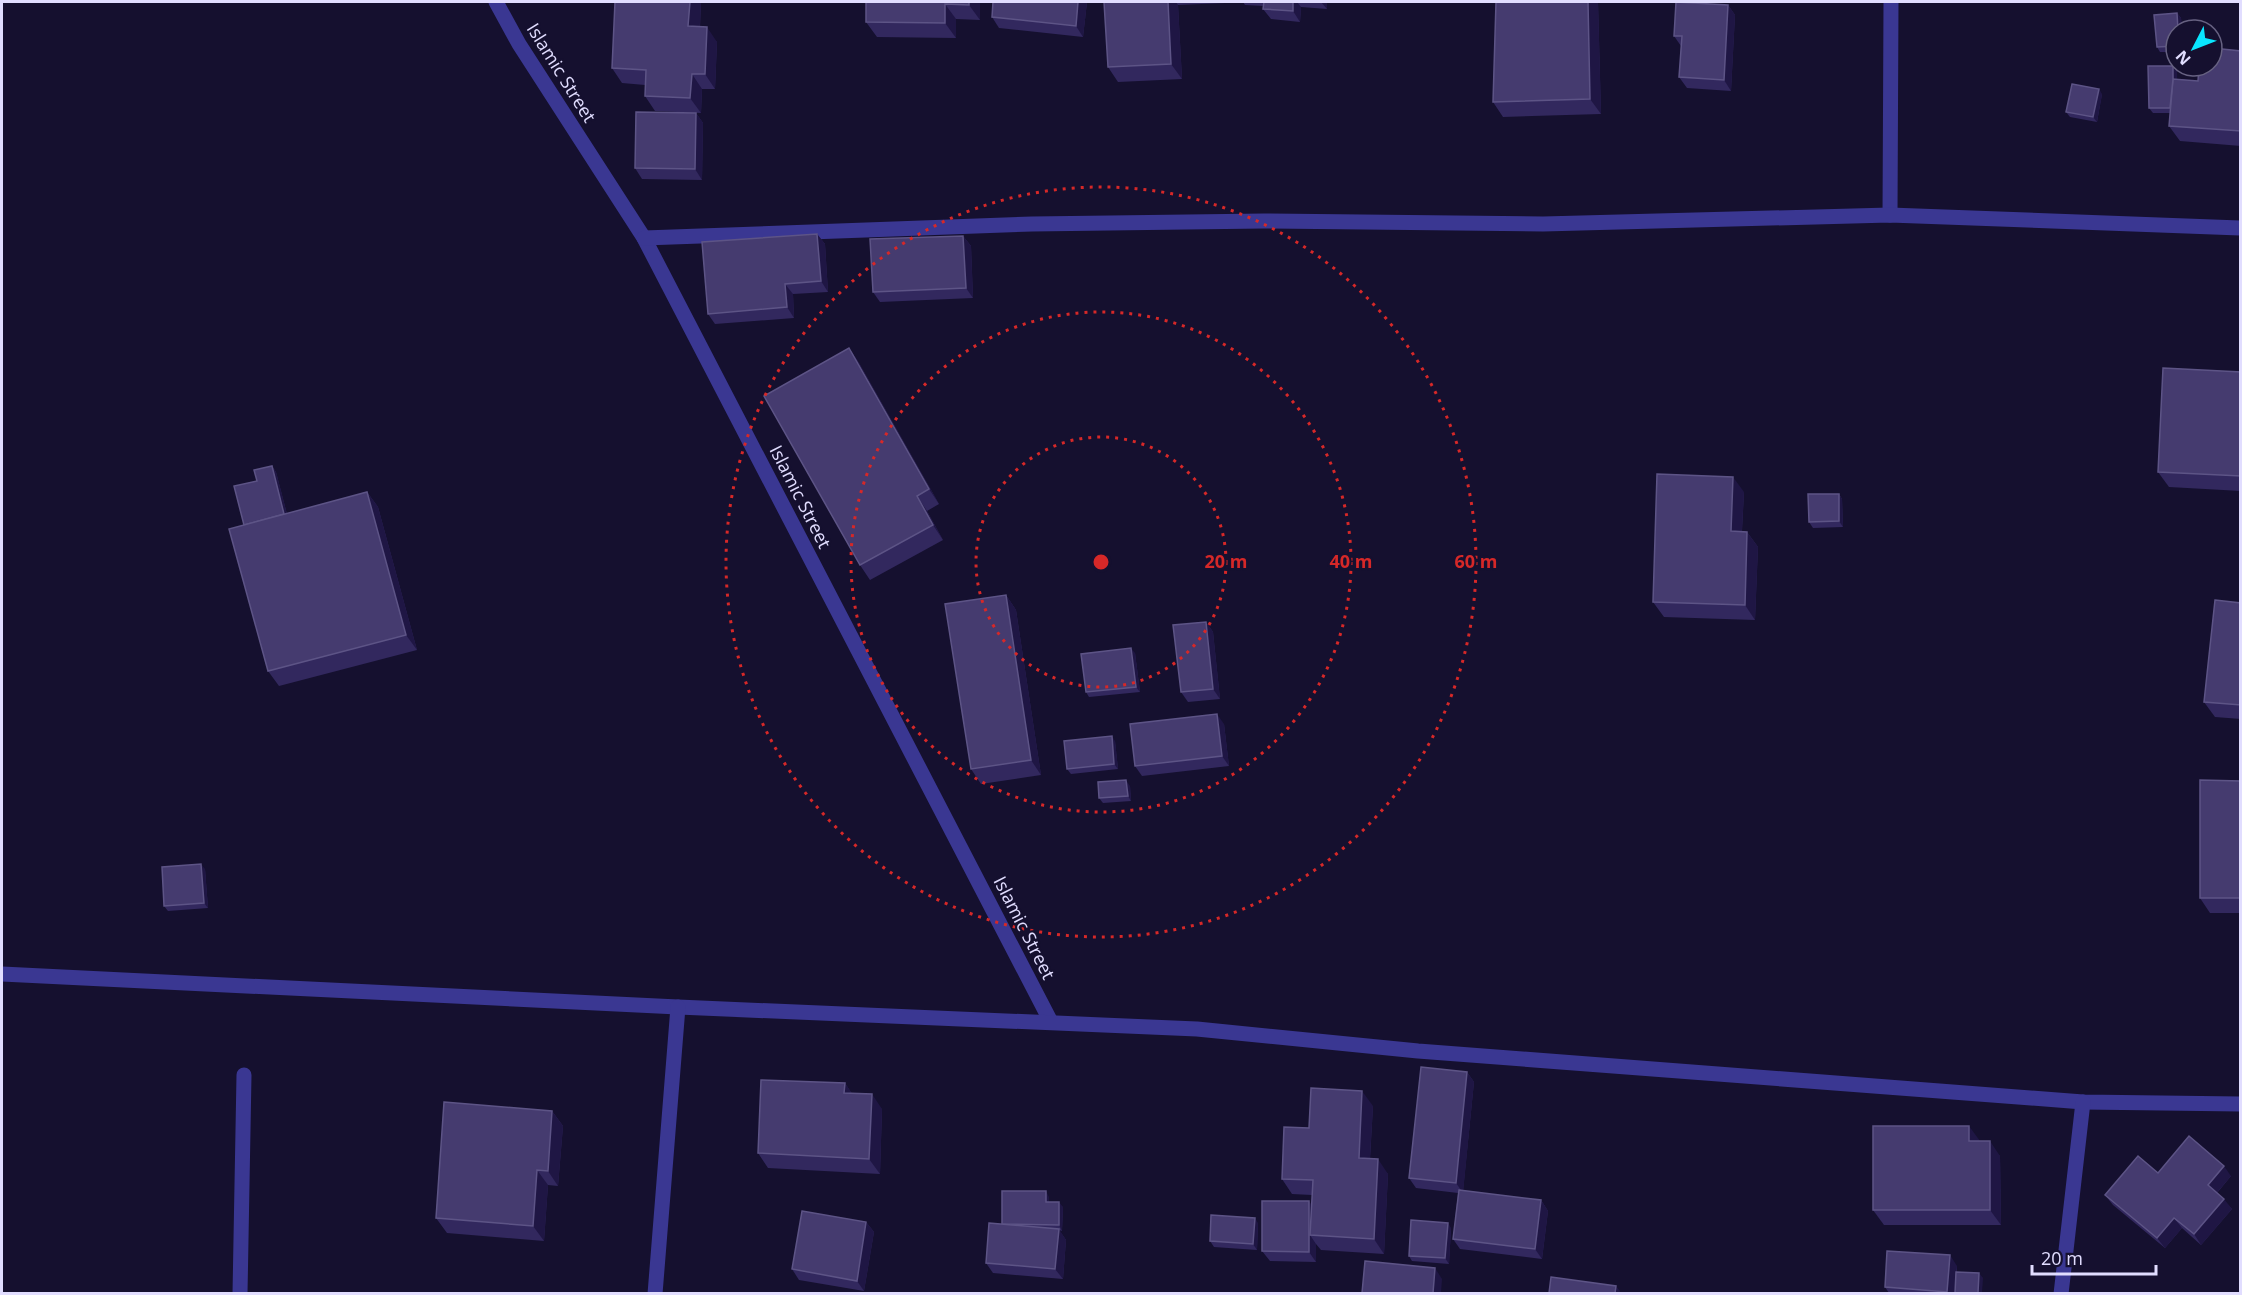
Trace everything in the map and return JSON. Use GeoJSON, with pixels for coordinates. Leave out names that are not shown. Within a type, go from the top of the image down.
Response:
{"type":"FeatureCollection","features":[{"type":"Feature","properties":{"kind":"street","name":"Islamic Street"},"geometry":{"type":"LineString","coordinates":[[496,2],[519,44],[644,238],[1051,1022]]}},
{"type":"Feature","properties":{"kind":"street"},"geometry":{"type":"LineString","coordinates":[[1890,215],[1892,2]]}},
{"type":"Feature","properties":{"kind":"street"},"geometry":{"type":"LineString","coordinates":[[644,238],[1032,224],[1264,221],[1543,224],[1890,215],[2241,228]]}},
{"type":"Feature","properties":{"kind":"street"},"geometry":{"type":"LineString","coordinates":[[2,974],[1197,1029],[1418,1051],[2083,1102],[2241,1104]]}},
{"type":"Feature","properties":{"kind":"street"},"geometry":{"type":"LineString","coordinates":[[655,1293],[678,1006]]}},
{"type":"Feature","properties":{"kind":"street"},"geometry":{"type":"LineString","coordinates":[[240,1293],[244,1075]]}},
{"type":"Feature","properties":{"kind":"street"},"geometry":{"type":"LineString","coordinates":[[2061,1293],[2083,1102]]}},
{"type":"Feature","properties":{"kind":"building"},"geometry":{"type":"Polygon","coordinates":[[[615,2],[690,2],[688,26],[707,27],[705,74],[692,74],[690,98],[645,96],[646,70],[612,68],[615,2]]]}},
{"type":"Feature","properties":{"kind":"building"},"geometry":{"type":"Polygon","coordinates":[[[866,2],[969,2],[969,5],[945,4],[945,23],[866,22],[866,2]]]}},
{"type":"Feature","properties":{"kind":"building"},"geometry":{"type":"Polygon","coordinates":[[[993,2],[1078,2],[1076,26],[992,17],[993,2]]]}},
{"type":"Feature","properties":{"kind":"building"},"geometry":{"type":"Polygon","coordinates":[[[1104,2],[1168,2],[1171,64],[1108,67],[1104,2]]]}},
{"type":"Feature","properties":{"kind":"building"},"geometry":{"type":"Polygon","coordinates":[[[1264,2],[1293,2],[1293,11],[1263,9],[1264,2]]]}},
{"type":"Feature","properties":{"kind":"building"},"geometry":{"type":"Polygon","coordinates":[[[1496,2],[1588,2],[1590,99],[1493,102],[1496,2]]]}},
{"type":"Feature","properties":{"kind":"building"},"geometry":{"type":"Polygon","coordinates":[[[1676,2],[1728,5],[1724,80],[1679,77],[1682,36],[1674,36],[1676,2]]]}},
{"type":"Feature","properties":{"kind":"building"},"geometry":{"type":"Polygon","coordinates":[[[2177,13],[2177,18],[2164,18],[2164,47],[2157,47],[2154,15],[2177,13]]]}},
{"type":"Feature","properties":{"kind":"building"},"geometry":{"type":"Polygon","coordinates":[[[2224,49],[2241,51],[2241,131],[2169,126],[2173,79],[2198,81],[2198,78],[2224,78],[2224,49]]]}},
{"type":"Feature","properties":{"kind":"building"},"geometry":{"type":"Polygon","coordinates":[[[2148,66],[2164,66],[2164,78],[2173,78],[2170,108],[2149,108],[2148,66]]]}},
{"type":"Feature","properties":{"kind":"building"},"geometry":{"type":"Polygon","coordinates":[[[2072,84],[2099,89],[2093,117],[2066,112],[2072,84]]]}},
{"type":"Feature","properties":{"kind":"building"},"geometry":{"type":"Polygon","coordinates":[[[636,112],[696,113],[695,169],[635,168],[636,112]]]}},
{"type":"Feature","properties":{"kind":"building"},"geometry":{"type":"Polygon","coordinates":[[[817,234],[821,281],[785,284],[787,307],[708,314],[702,242],[817,234]]]}},
{"type":"Feature","properties":{"kind":"building"},"geometry":{"type":"Polygon","coordinates":[[[963,236],[966,288],[873,292],[870,239],[963,236]]]}},
{"type":"Feature","properties":{"kind":"building"},"geometry":{"type":"Polygon","coordinates":[[[849,348],[929,489],[917,496],[933,525],[860,565],[764,396],[849,348]]]}},
{"type":"Feature","properties":{"kind":"building"},"geometry":{"type":"Polygon","coordinates":[[[2163,368],[2241,372],[2241,476],[2158,472],[2163,368]]]}},
{"type":"Feature","properties":{"kind":"building"},"geometry":{"type":"Polygon","coordinates":[[[272,466],[284,514],[244,525],[234,486],[257,481],[254,470],[272,466]]]}},
{"type":"Feature","properties":{"kind":"building"},"geometry":{"type":"Polygon","coordinates":[[[1657,474],[1733,477],[1731,531],[1747,532],[1745,605],[1653,602],[1657,474]]]}},
{"type":"Feature","properties":{"kind":"building"},"geometry":{"type":"Polygon","coordinates":[[[367,492],[406,635],[268,671],[229,529],[367,492]]]}},
{"type":"Feature","properties":{"kind":"building"},"geometry":{"type":"Polygon","coordinates":[[[1808,494],[1839,494],[1839,521],[1809,522],[1808,494]]]}},
{"type":"Feature","properties":{"kind":"building"},"geometry":{"type":"Polygon","coordinates":[[[1006,595],[1031,760],[971,769],[945,604],[1006,595]]]}},
{"type":"Feature","properties":{"kind":"building"},"geometry":{"type":"Polygon","coordinates":[[[2215,600],[2241,603],[2241,705],[2204,702],[2215,600]]]}},
{"type":"Feature","properties":{"kind":"building"},"geometry":{"type":"Polygon","coordinates":[[[1206,622],[1213,689],[1181,692],[1173,625],[1206,622]]]}},
{"type":"Feature","properties":{"kind":"building"},"geometry":{"type":"Polygon","coordinates":[[[1131,648],[1136,687],[1086,692],[1081,654],[1131,648]]]}},
{"type":"Feature","properties":{"kind":"building"},"geometry":{"type":"Polygon","coordinates":[[[1217,714],[1222,756],[1135,766],[1130,724],[1217,714]]]}},
{"type":"Feature","properties":{"kind":"building"},"geometry":{"type":"Polygon","coordinates":[[[1112,736],[1114,764],[1067,769],[1064,741],[1112,736]]]}},
{"type":"Feature","properties":{"kind":"building"},"geometry":{"type":"Polygon","coordinates":[[[1126,780],[1128,796],[1099,798],[1098,782],[1126,780]]]}},
{"type":"Feature","properties":{"kind":"building"},"geometry":{"type":"Polygon","coordinates":[[[2200,780],[2241,781],[2241,898],[2200,898],[2200,780]]]}},
{"type":"Feature","properties":{"kind":"building"},"geometry":{"type":"Polygon","coordinates":[[[201,864],[204,903],[164,906],[162,867],[201,864]]]}},
{"type":"Feature","properties":{"kind":"building"},"geometry":{"type":"Polygon","coordinates":[[[1421,1067],[1467,1072],[1456,1183],[1409,1178],[1421,1067]]]}},
{"type":"Feature","properties":{"kind":"building"},"geometry":{"type":"Polygon","coordinates":[[[761,1080],[845,1083],[844,1093],[872,1094],[869,1159],[758,1153],[761,1080]]]}},
{"type":"Feature","properties":{"kind":"building"},"geometry":{"type":"Polygon","coordinates":[[[1311,1088],[1362,1091],[1359,1158],[1378,1159],[1374,1239],[1310,1235],[1313,1180],[1282,1179],[1284,1127],[1309,1128],[1311,1088]]]}},
{"type":"Feature","properties":{"kind":"building"},"geometry":{"type":"Polygon","coordinates":[[[444,1102],[552,1111],[548,1171],[537,1170],[533,1226],[436,1218],[444,1102]]]}},
{"type":"Feature","properties":{"kind":"building"},"geometry":{"type":"Polygon","coordinates":[[[1873,1126],[1969,1126],[1969,1141],[1990,1141],[1990,1210],[1873,1210],[1873,1126]]]}},
{"type":"Feature","properties":{"kind":"building"},"geometry":{"type":"Polygon","coordinates":[[[2189,1136],[2224,1166],[2208,1185],[2224,1199],[2194,1234],[2174,1218],[2157,1238],[2105,1195],[2138,1156],[2158,1173],[2189,1136]]]}},
{"type":"Feature","properties":{"kind":"building"},"geometry":{"type":"Polygon","coordinates":[[[1459,1190],[1541,1200],[1535,1249],[1453,1239],[1459,1190]]]}},
{"type":"Feature","properties":{"kind":"building"},"geometry":{"type":"Polygon","coordinates":[[[1002,1191],[1046,1191],[1046,1202],[1059,1202],[1059,1225],[1002,1224],[1002,1191]]]}},
{"type":"Feature","properties":{"kind":"building"},"geometry":{"type":"Polygon","coordinates":[[[1262,1201],[1309,1201],[1309,1252],[1262,1251],[1262,1201]]]}},
{"type":"Feature","properties":{"kind":"building"},"geometry":{"type":"Polygon","coordinates":[[[802,1211],[866,1222],[857,1281],[792,1269],[802,1211]]]}},
{"type":"Feature","properties":{"kind":"building"},"geometry":{"type":"Polygon","coordinates":[[[1211,1215],[1255,1218],[1253,1244],[1210,1241],[1211,1215]]]}},
{"type":"Feature","properties":{"kind":"building"},"geometry":{"type":"Polygon","coordinates":[[[1411,1220],[1448,1223],[1445,1258],[1409,1256],[1411,1220]]]}},
{"type":"Feature","properties":{"kind":"building"},"geometry":{"type":"Polygon","coordinates":[[[989,1223],[1059,1229],[1055,1269],[986,1263],[989,1223]]]}},
{"type":"Feature","properties":{"kind":"building"},"geometry":{"type":"Polygon","coordinates":[[[1887,1251],[1950,1255],[1947,1292],[1885,1287],[1887,1251]]]}},
{"type":"Feature","properties":{"kind":"building"},"geometry":{"type":"Polygon","coordinates":[[[1365,1261],[1435,1268],[1433,1293],[1362,1293],[1365,1261]]]}},
{"type":"Feature","properties":{"kind":"building"},"geometry":{"type":"Polygon","coordinates":[[[1956,1272],[1979,1273],[1978,1293],[1955,1293],[1956,1272]]]}},
{"type":"Feature","properties":{"kind":"building"},"geometry":{"type":"Polygon","coordinates":[[[1551,1277],[1616,1286],[1615,1293],[1549,1293],[1551,1277]]]}}]}
